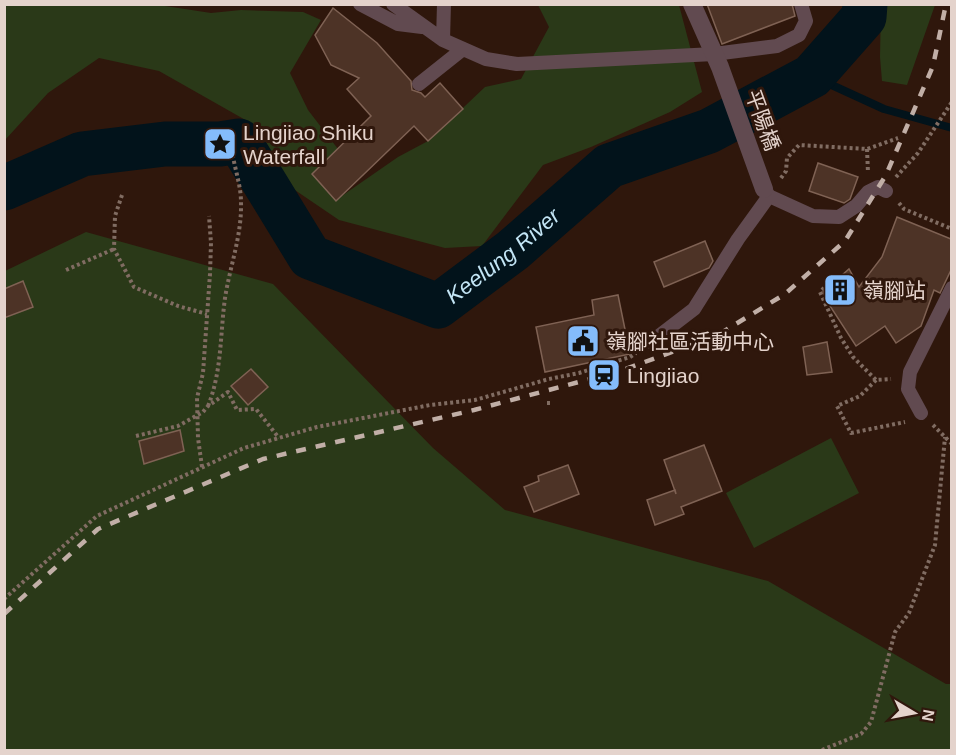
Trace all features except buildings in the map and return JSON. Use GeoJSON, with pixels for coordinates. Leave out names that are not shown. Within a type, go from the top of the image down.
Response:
{"type":"FeatureCollection","features":[{"type":"Feature","properties":{"kind":"street","name":"平陽橋"},"geometry":{"type":"LineString","coordinates":[[692,4],[717,60],[766,192]]}},
{"type":"Feature","properties":{"kind":"lane"},"geometry":{"type":"LineString","coordinates":[[360,4],[398,24],[423,27]]}},
{"type":"Feature","properties":{"kind":"lane"},"geometry":{"type":"LineString","coordinates":[[393,4],[443,40],[486,59],[517,64],[717,60],[777,46],[799,35],[806,21],[801,4]]}},
{"type":"Feature","properties":{"kind":"lane"},"geometry":{"type":"LineString","coordinates":[[443,40],[444,4]]}},
{"type":"Feature","properties":{"kind":"lane"},"geometry":{"type":"LineString","coordinates":[[419,84],[463,49]]}},
{"type":"Feature","properties":{"kind":"lane"},"geometry":{"type":"LineString","coordinates":[[651,342],[694,309],[766,192],[813,216],[839,217],[856,206],[868,192],[878,187],[889,187]]}},
{"type":"Feature","properties":{"kind":"lane"},"geometry":{"type":"LineString","coordinates":[[921,413],[908,389],[910,372],[951,288]]}},
{"type":"Feature","properties":{"kind":"path"},"geometry":{"type":"LineString","coordinates":[[951,102],[918,153],[889,187],[904,209],[951,229]]}},
{"type":"Feature","properties":{"kind":"path"},"geometry":{"type":"LineString","coordinates":[[786,171],[787,158],[799,145],[867,149],[898,138]]}},
{"type":"Feature","properties":{"kind":"path"},"geometry":{"type":"LineString","coordinates":[[208,406],[216,386],[225,297],[240,225],[242,201],[233,157]]}},
{"type":"Feature","properties":{"kind":"path"},"geometry":{"type":"LineString","coordinates":[[122,195],[115,216],[114,249],[134,287],[178,306],[207,314]]}},
{"type":"Feature","properties":{"kind":"path"},"geometry":{"type":"LineString","coordinates":[[202,467],[197,398],[203,373],[207,314],[211,243],[209,216]]}},
{"type":"Feature","properties":{"kind":"path"},"geometry":{"type":"LineString","coordinates":[[66,270],[114,249]]}},
{"type":"Feature","properties":{"kind":"path"},"geometry":{"type":"LineString","coordinates":[[830,279],[831,281],[820,292],[841,338],[853,357],[876,380]]}},
{"type":"Feature","properties":{"kind":"path"},"geometry":{"type":"LineString","coordinates":[[4,599],[97,516],[244,448],[317,427],[396,411],[475,400],[579,373],[630,357],[651,342]]}},
{"type":"Feature","properties":{"kind":"path"},"geometry":{"type":"LineString","coordinates":[[910,372],[890,379],[876,380],[860,396],[837,406],[851,433],[903,423],[921,413],[951,444]]}},
{"type":"Feature","properties":{"kind":"path"},"geometry":{"type":"LineString","coordinates":[[136,436],[178,426],[203,412],[228,392],[237,410],[256,409],[279,438]]}},
{"type":"Feature","properties":{"kind":"path"},"geometry":{"type":"LineString","coordinates":[[822,750],[861,734],[871,722],[895,632],[909,613],[935,545],[945,437]]}},
{"type":"Feature","properties":{"kind":"green space"},"geometry":{"type":"Polygon","coordinates":[[[152,4],[211,13],[241,10],[303,12],[321,20],[290,73],[308,110],[338,149],[312,174],[336,200],[398,157],[428,141],[485,87],[521,79],[549,27],[538,5],[679,5],[702,92],[670,112],[591,147],[543,165],[482,246],[445,248],[339,220],[286,184],[249,122],[159,71],[99,58],[48,93],[5,140],[5,5],[152,4]]]}},
{"type":"Feature","properties":{"kind":"green space"},"geometry":{"type":"Polygon","coordinates":[[[881,5],[935,5],[907,85],[882,81],[881,5]]]}},
{"type":"Feature","properties":{"kind":"green space"},"geometry":{"type":"Polygon","coordinates":[[[86,232],[273,284],[433,448],[505,510],[768,581],[946,684],[951,684],[951,750],[5,750],[5,271],[86,232]]]}},
{"type":"Feature","properties":{"kind":"green space"},"geometry":{"type":"Polygon","coordinates":[[[831,438],[859,493],[754,548],[726,493],[831,438]]]}},
{"type":"Feature","properties":{"kind":"waterway","name":"Keelung River"},"geometry":{"type":"LineString","coordinates":[[4,188],[82,154],[165,144],[220,144],[239,141],[310,257],[438,306],[513,250],[609,166],[709,131],[812,76],[864,17],[865,4]]}},
{"type":"Feature","properties":{"kind":"waterway"},"geometry":{"type":"LineString","coordinates":[[812,76],[884,109],[952,128]]}},
{"type":"Feature","properties":{"kind":"railway"},"geometry":{"type":"LineString","coordinates":[[4,614],[98,529],[263,459],[474,410],[620,371],[716,336],[785,294],[845,241],[886,175],[933,66],[946,4]]}},
{"type":"Feature","properties":{"kind":"place","name":"Lingjiao Shiku Waterfall"},"geometry":{"type":"Point","coordinates":[220,144]}},
{"type":"Feature","properties":{"kind":"place","name":"嶺腳站"},"geometry":{"type":"Point","coordinates":[840,290]}},
{"type":"Feature","properties":{"kind":"place","name":"嶺腳社區活動中心"},"geometry":{"type":"Point","coordinates":[583,341]}},
{"type":"Feature","properties":{"kind":"place","name":"Lingjiao"},"geometry":{"type":"Point","coordinates":[604,375]}}]}
